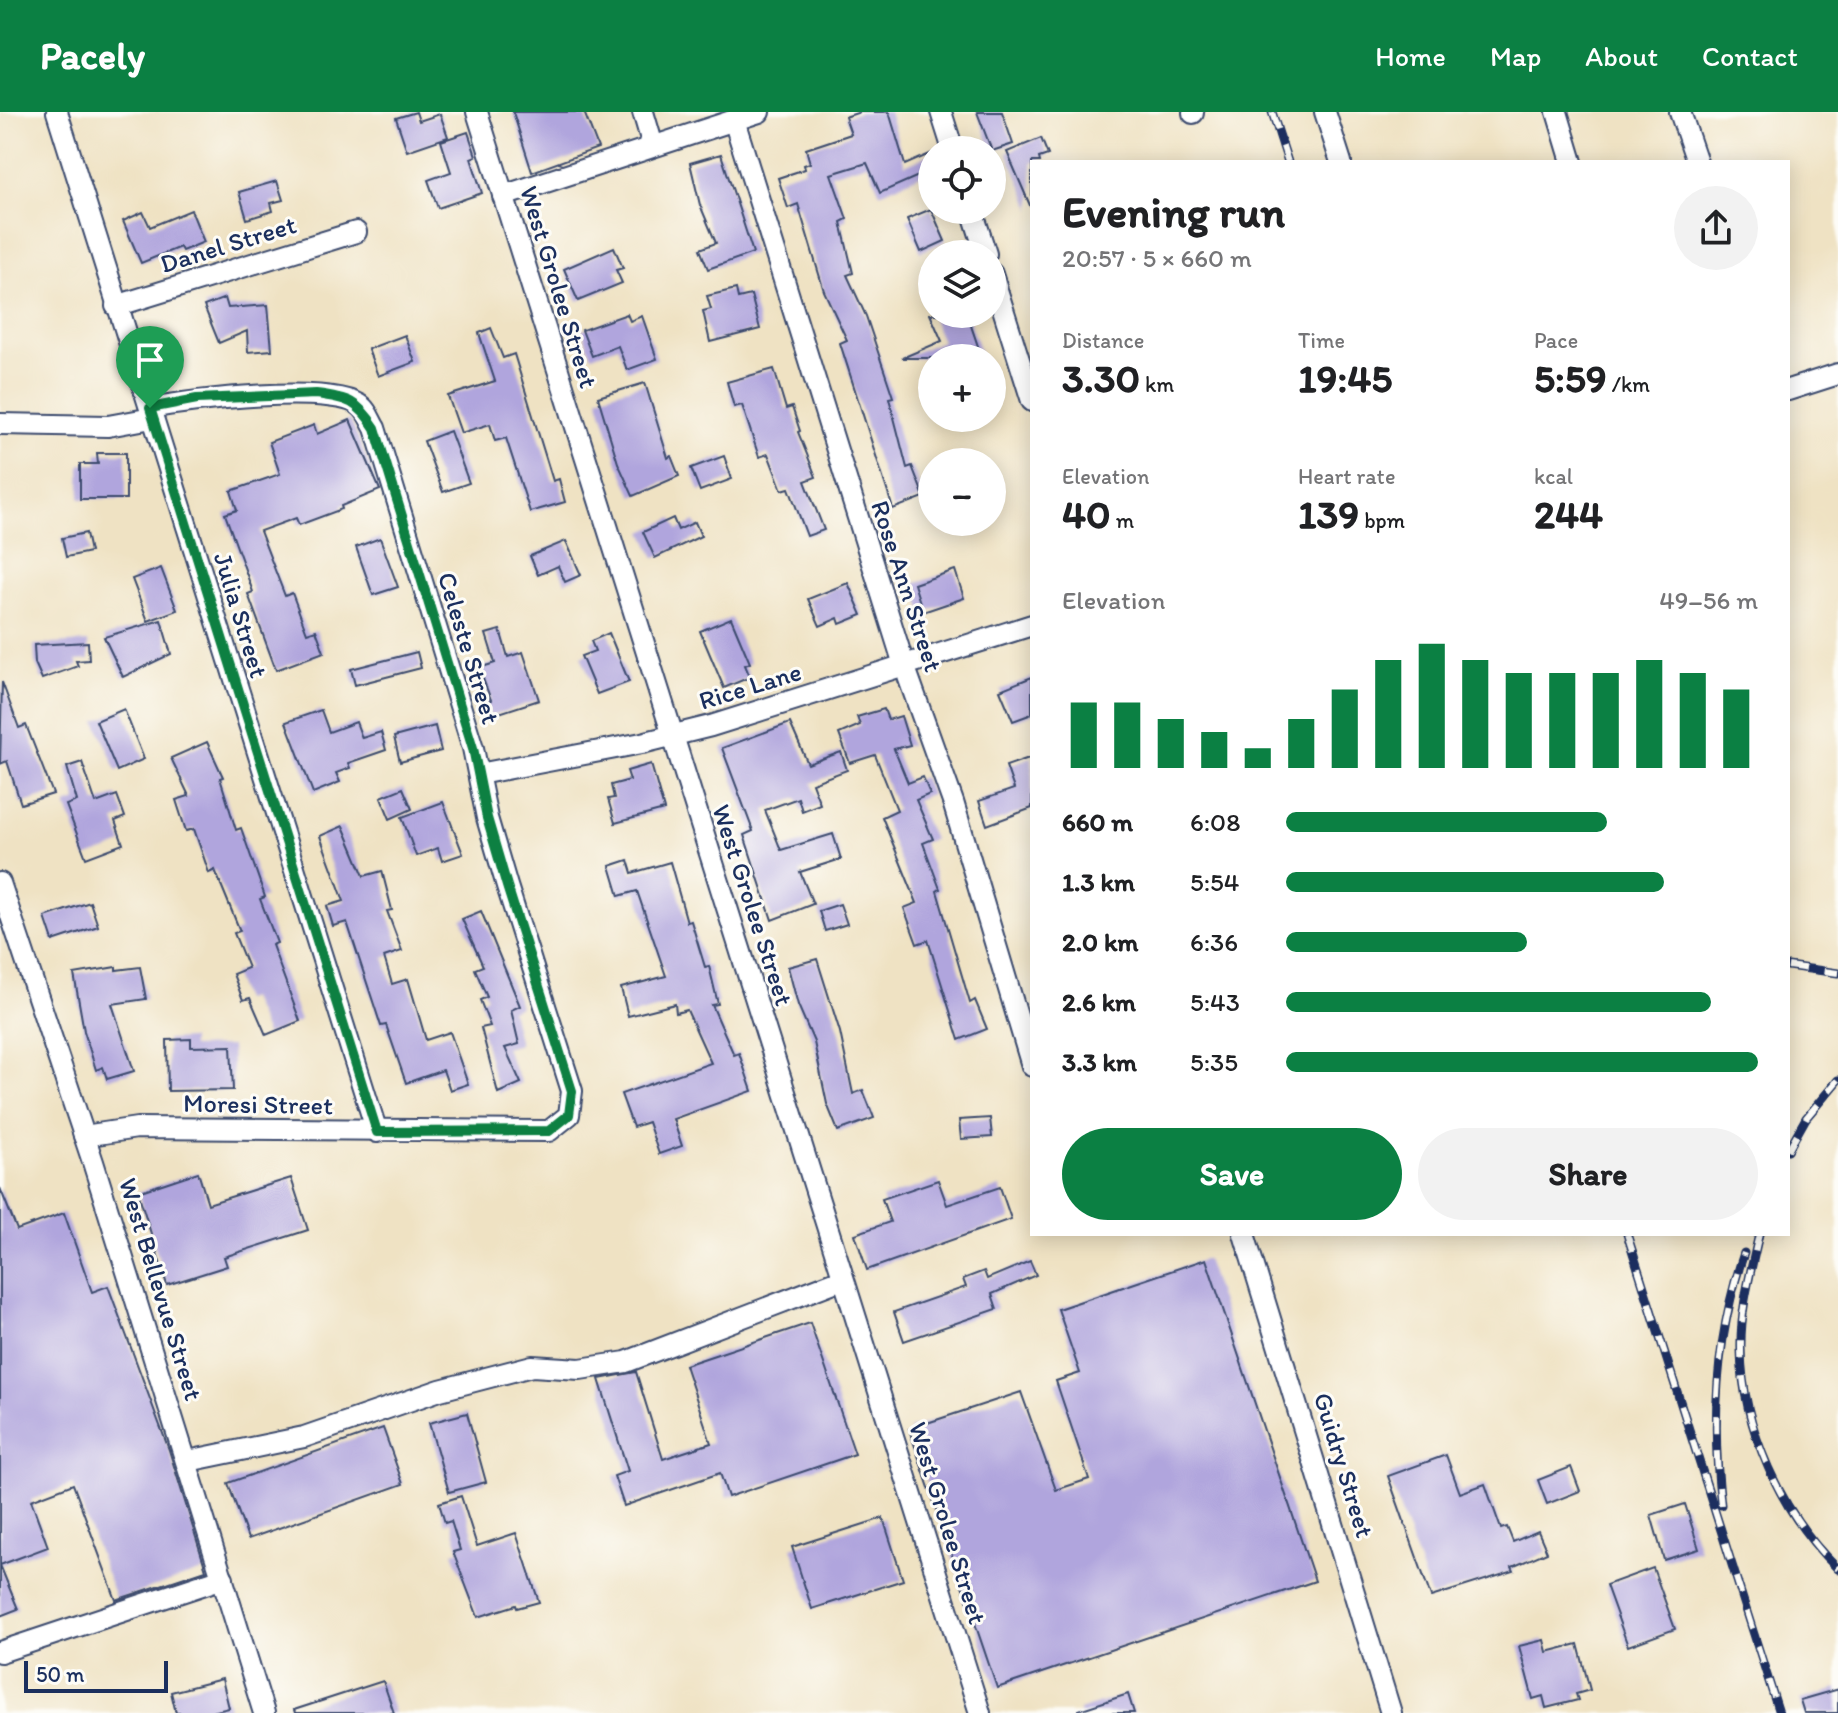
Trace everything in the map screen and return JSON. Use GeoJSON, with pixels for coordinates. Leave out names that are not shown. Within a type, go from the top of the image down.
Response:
{"type":"FeatureCollection","features":[{"type":"Feature","properties":{"kind":"street","name":"Julia Street"},"geometry":{"type":"LineString","coordinates":[[57,112],[377,1132]]}},
{"type":"Feature","properties":{"kind":"street","name":"West Grolee Street"},"geometry":{"type":"LineString","coordinates":[[477,112],[980,1713]]}},
{"type":"Feature","properties":{"kind":"street"},"geometry":{"type":"LineString","coordinates":[[643,112],[653,146]]}},
{"type":"Feature","properties":{"kind":"street"},"geometry":{"type":"LineString","coordinates":[[503,196],[759,112]]}},
{"type":"Feature","properties":{"kind":"street"},"geometry":{"type":"LineString","coordinates":[[941,112],[949,136]]}},
{"type":"Feature","properties":{"kind":"street"},"geometry":{"type":"LineString","coordinates":[[1325,112],[1340,160]]}},
{"type":"Feature","properties":{"kind":"street"},"geometry":{"type":"LineString","coordinates":[[1557,112],[1571,160]]}},
{"type":"Feature","properties":{"kind":"street"},"geometry":{"type":"LineString","coordinates":[[1680,112],[1696,160]]}},
{"type":"Feature","properties":{"kind":"street","name":"Rose Ann Street"},"geometry":{"type":"LineString","coordinates":[[734,120],[904,665],[953,802],[1030,1059]]}},
{"type":"Feature","properties":{"kind":"street","name":"Danel Street"},"geometry":{"type":"LineString","coordinates":[[116,306],[356,232]]}},
{"type":"Feature","properties":{"kind":"street"},"geometry":{"type":"LineString","coordinates":[[1006,318],[1030,395]]}},
{"type":"Feature","properties":{"kind":"street"},"geometry":{"type":"LineString","coordinates":[[1790,389],[1838,374]]}},
{"type":"Feature","properties":{"kind":"street","name":"Celeste Street"},"geometry":{"type":"LineString","coordinates":[[0,424],[108,426],[197,399],[316,394],[340,397],[362,407],[375,428],[479,774],[487,818],[507,886],[572,1091],[569,1115]]}},
{"type":"Feature","properties":{"kind":"street","name":"Rice Lane"},"geometry":{"type":"LineString","coordinates":[[479,774],[672,735],[1030,626]]}},
{"type":"Feature","properties":{"kind":"street","name":"West Bellevue Street"},"geometry":{"type":"LineString","coordinates":[[0,883],[188,1461],[264,1713]]}},
{"type":"Feature","properties":{"kind":"street","name":"Moresi Street"},"geometry":{"type":"LineString","coordinates":[[84,1136],[137,1128],[549,1131],[569,1115]]}},
{"type":"Feature","properties":{"kind":"street","name":"Guidry Street"},"geometry":{"type":"LineString","coordinates":[[1245,1236],[1391,1713]]}},
{"type":"Feature","properties":{"kind":"street"},"geometry":{"type":"LineString","coordinates":[[188,1461],[304,1437],[440,1390],[532,1366],[580,1369],[626,1362],[842,1279]]}},
{"type":"Feature","properties":{"kind":"street"},"geometry":{"type":"LineString","coordinates":[[0,1652],[223,1578]]}},
{"type":"Feature","properties":{"kind":"building"},"geometry":{"type":"Polygon","coordinates":[[[416,112],[419,121],[440,114],[448,137],[407,151],[396,118],[416,112]]]}},
{"type":"Feature","properties":{"kind":"building"},"geometry":{"type":"Polygon","coordinates":[[[513,112],[584,112],[598,148],[532,172],[513,112]]]}},
{"type":"Feature","properties":{"kind":"building"},"geometry":{"type":"Polygon","coordinates":[[[860,112],[889,112],[905,165],[918,159],[918,176],[880,193],[867,163],[831,174],[847,219],[841,222],[853,273],[847,275],[866,316],[893,397],[889,398],[907,468],[912,466],[918,482],[918,499],[893,509],[840,343],[847,340],[824,291],[798,204],[788,208],[778,178],[805,169],[804,165],[810,163],[806,149],[851,134],[845,117],[860,112]]]}},
{"type":"Feature","properties":{"kind":"building"},"geometry":{"type":"Polygon","coordinates":[[[977,112],[1002,112],[1013,144],[1006,146],[1006,136],[986,136],[977,112]]]}},
{"type":"Feature","properties":{"kind":"building"},"geometry":{"type":"Polygon","coordinates":[[[468,132],[476,156],[471,158],[482,193],[438,208],[428,180],[451,172],[441,141],[468,132]]]}},
{"type":"Feature","properties":{"kind":"building"},"geometry":{"type":"Polygon","coordinates":[[[1041,138],[1048,155],[1040,160],[1030,160],[1030,205],[1007,152],[1041,138]]]}},
{"type":"Feature","properties":{"kind":"building"},"geometry":{"type":"Polygon","coordinates":[[[721,154],[753,253],[708,269],[700,249],[716,243],[700,205],[690,163],[721,154]]]}},
{"type":"Feature","properties":{"kind":"building"},"geometry":{"type":"Polygon","coordinates":[[[277,181],[283,200],[271,203],[273,211],[247,219],[239,192],[277,181]]]}},
{"type":"Feature","properties":{"kind":"building"},"geometry":{"type":"Polygon","coordinates":[[[191,210],[204,242],[182,251],[180,247],[141,263],[123,221],[143,212],[150,227],[191,210]]]}},
{"type":"Feature","properties":{"kind":"building"},"geometry":{"type":"Polygon","coordinates":[[[918,214],[918,224],[938,224],[945,240],[918,240],[918,245],[907,219],[918,214]]]}},
{"type":"Feature","properties":{"kind":"building"},"geometry":{"type":"Polygon","coordinates":[[[614,247],[623,268],[616,270],[622,283],[578,301],[564,269],[614,247]]]}},
{"type":"Feature","properties":{"kind":"building"},"geometry":{"type":"Polygon","coordinates":[[[736,289],[738,298],[751,295],[760,329],[710,342],[703,311],[711,309],[707,296],[736,289]]]}},
{"type":"Feature","properties":{"kind":"building"},"geometry":{"type":"Polygon","coordinates":[[[225,298],[228,308],[268,305],[272,350],[248,352],[247,331],[219,343],[204,306],[225,298]]]}},
{"type":"Feature","properties":{"kind":"building"},"geometry":{"type":"Polygon","coordinates":[[[627,314],[630,321],[642,316],[657,359],[627,370],[618,346],[592,356],[582,330],[627,314]]]}},
{"type":"Feature","properties":{"kind":"building"},"geometry":{"type":"Polygon","coordinates":[[[491,328],[503,358],[514,354],[553,481],[559,479],[565,502],[530,512],[506,438],[495,441],[490,424],[461,433],[448,396],[495,381],[479,333],[491,328]]]}},
{"type":"Feature","properties":{"kind":"building"},"geometry":{"type":"Polygon","coordinates":[[[936,328],[972,328],[977,344],[935,344],[942,341],[936,328]]]}},
{"type":"Feature","properties":{"kind":"building"},"geometry":{"type":"Polygon","coordinates":[[[405,335],[415,362],[378,376],[368,349],[405,335]]]}},
{"type":"Feature","properties":{"kind":"building"},"geometry":{"type":"Polygon","coordinates":[[[918,351],[918,358],[902,358],[918,351]]]}},
{"type":"Feature","properties":{"kind":"building"},"geometry":{"type":"Polygon","coordinates":[[[774,369],[786,409],[792,407],[798,432],[816,477],[805,481],[824,530],[807,536],[789,488],[782,490],[768,454],[759,457],[742,405],[734,407],[727,382],[774,369]]]}},
{"type":"Feature","properties":{"kind":"building"},"geometry":{"type":"Polygon","coordinates":[[[645,383],[668,458],[671,456],[679,476],[633,496],[618,463],[598,397],[645,383]]]}},
{"type":"Feature","properties":{"kind":"building"},"geometry":{"type":"Polygon","coordinates":[[[350,420],[380,490],[299,525],[296,518],[260,531],[285,596],[292,593],[307,633],[316,630],[324,652],[276,670],[248,594],[253,592],[225,514],[237,510],[231,491],[280,474],[269,442],[314,425],[317,434],[350,420]]]}},
{"type":"Feature","properties":{"kind":"building"},"geometry":{"type":"Polygon","coordinates":[[[450,431],[469,483],[443,492],[424,441],[450,431]]]}},
{"type":"Feature","properties":{"kind":"building"},"geometry":{"type":"Polygon","coordinates":[[[97,453],[126,453],[126,499],[80,499],[80,464],[98,464],[97,453]]]}},
{"type":"Feature","properties":{"kind":"building"},"geometry":{"type":"Polygon","coordinates":[[[724,456],[732,479],[700,491],[691,468],[724,456]]]}},
{"type":"Feature","properties":{"kind":"building"},"geometry":{"type":"Polygon","coordinates":[[[673,518],[678,530],[695,522],[701,536],[655,558],[643,532],[673,518]]]}},
{"type":"Feature","properties":{"kind":"building"},"geometry":{"type":"Polygon","coordinates":[[[86,533],[90,552],[66,557],[62,538],[86,533]]]}},
{"type":"Feature","properties":{"kind":"building"},"geometry":{"type":"Polygon","coordinates":[[[380,538],[398,587],[373,595],[356,547],[380,538]]]}},
{"type":"Feature","properties":{"kind":"building"},"geometry":{"type":"Polygon","coordinates":[[[566,541],[581,575],[565,582],[558,566],[538,575],[530,556],[566,541]]]}},
{"type":"Feature","properties":{"kind":"building"},"geometry":{"type":"Polygon","coordinates":[[[161,568],[177,610],[148,621],[132,579],[161,568]]]}},
{"type":"Feature","properties":{"kind":"building"},"geometry":{"type":"Polygon","coordinates":[[[955,570],[964,598],[923,612],[914,584],[955,570]]]}},
{"type":"Feature","properties":{"kind":"building"},"geometry":{"type":"Polygon","coordinates":[[[848,583],[862,615],[840,624],[838,618],[820,626],[808,599],[848,583]]]}},
{"type":"Feature","properties":{"kind":"building"},"geometry":{"type":"Polygon","coordinates":[[[731,618],[750,663],[745,665],[750,677],[724,688],[700,631],[731,618]]]}},
{"type":"Feature","properties":{"kind":"building"},"geometry":{"type":"Polygon","coordinates":[[[161,620],[171,654],[123,677],[104,637],[161,620]]]}},
{"type":"Feature","properties":{"kind":"building"},"geometry":{"type":"Polygon","coordinates":[[[500,630],[508,657],[523,652],[539,700],[490,716],[486,702],[491,700],[479,668],[495,663],[486,634],[500,630]]]}},
{"type":"Feature","properties":{"kind":"building"},"geometry":{"type":"Polygon","coordinates":[[[609,633],[629,682],[597,694],[581,656],[595,651],[591,641],[609,633]]]}},
{"type":"Feature","properties":{"kind":"building"},"geometry":{"type":"Polygon","coordinates":[[[88,642],[89,660],[76,661],[78,666],[42,679],[35,663],[34,645],[88,642]]]}},
{"type":"Feature","properties":{"kind":"building"},"geometry":{"type":"Polygon","coordinates":[[[417,652],[421,668],[355,685],[351,669],[417,652]]]}},
{"type":"Feature","properties":{"kind":"building"},"geometry":{"type":"Polygon","coordinates":[[[1030,678],[1030,715],[1013,721],[1000,690],[1030,678]]]}},
{"type":"Feature","properties":{"kind":"building"},"geometry":{"type":"Polygon","coordinates":[[[2,682],[19,728],[26,725],[53,794],[21,804],[7,761],[0,764],[2,682]]]}},
{"type":"Feature","properties":{"kind":"building"},"geometry":{"type":"Polygon","coordinates":[[[124,709],[144,759],[117,771],[96,721],[124,709]]]}},
{"type":"Feature","properties":{"kind":"building"},"geometry":{"type":"Polygon","coordinates":[[[884,709],[888,720],[901,716],[910,745],[894,749],[908,783],[923,777],[930,794],[916,800],[933,839],[923,843],[940,889],[937,891],[970,1003],[975,1000],[987,1029],[959,1040],[928,940],[917,944],[904,908],[917,903],[882,817],[897,810],[875,755],[850,763],[839,734],[860,725],[857,717],[884,709]]]}},
{"type":"Feature","properties":{"kind":"building"},"geometry":{"type":"Polygon","coordinates":[[[321,710],[329,732],[356,722],[362,738],[381,732],[386,750],[348,763],[350,768],[336,773],[340,782],[313,793],[286,722],[321,710]]]}},
{"type":"Feature","properties":{"kind":"building"},"geometry":{"type":"Polygon","coordinates":[[[790,723],[808,764],[841,752],[847,770],[812,783],[820,804],[802,811],[798,798],[765,810],[781,850],[833,834],[841,859],[800,872],[813,904],[772,920],[744,835],[753,831],[722,748],[790,723]]]}},
{"type":"Feature","properties":{"kind":"building"},"geometry":{"type":"Polygon","coordinates":[[[435,726],[441,751],[400,762],[394,737],[435,726]]]}},
{"type":"Feature","properties":{"kind":"building"},"geometry":{"type":"Polygon","coordinates":[[[207,742],[223,777],[220,778],[236,830],[241,828],[265,897],[260,899],[277,943],[272,945],[300,1021],[266,1035],[250,998],[243,1000],[233,974],[248,968],[234,933],[240,931],[215,870],[209,873],[194,829],[186,831],[176,800],[189,796],[171,758],[207,742]]]}},
{"type":"Feature","properties":{"kind":"building"},"geometry":{"type":"Polygon","coordinates":[[[1030,758],[1030,809],[987,825],[979,801],[1014,789],[1006,766],[1030,758]]]}},
{"type":"Feature","properties":{"kind":"building"},"geometry":{"type":"Polygon","coordinates":[[[82,762],[96,803],[117,795],[125,817],[115,821],[123,844],[86,858],[66,805],[77,801],[67,767],[82,762]]]}},
{"type":"Feature","properties":{"kind":"building"},"geometry":{"type":"Polygon","coordinates":[[[651,764],[664,810],[615,823],[608,799],[614,798],[611,785],[630,780],[627,771],[651,764]]]}},
{"type":"Feature","properties":{"kind":"building"},"geometry":{"type":"Polygon","coordinates":[[[403,788],[412,809],[390,819],[381,797],[403,788]]]}},
{"type":"Feature","properties":{"kind":"building"},"geometry":{"type":"Polygon","coordinates":[[[443,802],[463,854],[442,861],[438,848],[416,856],[402,817],[443,802]]]}},
{"type":"Feature","properties":{"kind":"building"},"geometry":{"type":"Polygon","coordinates":[[[343,826],[364,876],[382,871],[392,910],[387,911],[402,951],[384,957],[392,984],[408,979],[426,1040],[450,1032],[468,1084],[450,1090],[443,1070],[406,1083],[386,1025],[381,1026],[347,922],[333,926],[327,906],[344,901],[320,836],[343,826]]]}},
{"type":"Feature","properties":{"kind":"building"},"geometry":{"type":"Polygon","coordinates":[[[628,860],[632,873],[670,862],[687,922],[691,921],[705,967],[709,966],[718,1004],[712,1005],[734,1055],[739,1053],[752,1091],[673,1119],[682,1146],[659,1154],[648,1122],[633,1127],[621,1094],[711,1063],[687,1010],[676,1013],[675,1004],[628,1016],[621,988],[666,976],[637,891],[619,896],[610,866],[628,860]]]}},
{"type":"Feature","properties":{"kind":"building"},"geometry":{"type":"Polygon","coordinates":[[[90,902],[98,926],[53,941],[45,917],[90,902]]]}},
{"type":"Feature","properties":{"kind":"building"},"geometry":{"type":"Polygon","coordinates":[[[840,904],[847,924],[825,931],[819,911],[840,904]]]}},
{"type":"Feature","properties":{"kind":"building"},"geometry":{"type":"Polygon","coordinates":[[[481,911],[520,1006],[511,1010],[519,1044],[505,1048],[521,1083],[498,1093],[481,1028],[490,1026],[480,1000],[487,997],[475,969],[483,966],[462,919],[481,911]]]}},
{"type":"Feature","properties":{"kind":"building"},"geometry":{"type":"Polygon","coordinates":[[[817,959],[840,1032],[853,1094],[863,1090],[874,1118],[838,1131],[827,1104],[814,1042],[798,1005],[788,967],[817,959]]]}},
{"type":"Feature","properties":{"kind":"building"},"geometry":{"type":"Polygon","coordinates":[[[116,967],[116,970],[140,967],[146,999],[112,1004],[134,1071],[107,1079],[103,1067],[96,1070],[84,1031],[74,974],[116,967]]]}},
{"type":"Feature","properties":{"kind":"building"},"geometry":{"type":"Polygon","coordinates":[[[191,1039],[191,1047],[231,1046],[233,1090],[168,1091],[167,1040],[191,1039]]]}},
{"type":"Feature","properties":{"kind":"building"},"geometry":{"type":"Polygon","coordinates":[[[990,1118],[992,1137],[961,1139],[959,1120],[990,1118]]]}},
{"type":"Feature","properties":{"kind":"building"},"geometry":{"type":"Polygon","coordinates":[[[198,1172],[208,1204],[291,1178],[308,1230],[224,1257],[227,1266],[167,1285],[138,1192],[198,1172]]]}},
{"type":"Feature","properties":{"kind":"building"},"geometry":{"type":"Polygon","coordinates":[[[938,1180],[947,1205],[1000,1187],[1011,1219],[867,1270],[855,1234],[890,1222],[882,1199],[938,1180]]]}},
{"type":"Feature","properties":{"kind":"building"},"geometry":{"type":"Polygon","coordinates":[[[0,1188],[17,1230],[64,1213],[92,1292],[108,1286],[169,1450],[206,1570],[116,1600],[73,1484],[31,1500],[48,1547],[0,1565],[0,1188]]]}},
{"type":"Feature","properties":{"kind":"building"},"geometry":{"type":"Polygon","coordinates":[[[1206,1259],[1315,1581],[997,1688],[909,1429],[1021,1392],[1056,1490],[1089,1479],[1056,1381],[1080,1373],[1058,1309],[1206,1259]]]}},
{"type":"Feature","properties":{"kind":"building"},"geometry":{"type":"Polygon","coordinates":[[[1030,1261],[1036,1275],[992,1294],[997,1309],[904,1341],[894,1312],[966,1287],[963,1279],[984,1271],[987,1279],[1030,1261]]]}},
{"type":"Feature","properties":{"kind":"building"},"geometry":{"type":"Polygon","coordinates":[[[810,1323],[855,1454],[728,1497],[720,1473],[624,1506],[614,1476],[628,1471],[599,1379],[636,1372],[663,1459],[711,1443],[685,1365],[810,1323]]]}},
{"type":"Feature","properties":{"kind":"building"},"geometry":{"type":"Polygon","coordinates":[[[467,1413],[486,1482],[449,1492],[429,1423],[467,1413]]]}},
{"type":"Feature","properties":{"kind":"building"},"geometry":{"type":"Polygon","coordinates":[[[383,1428],[403,1484],[248,1539],[228,1483],[383,1428]]]}},
{"type":"Feature","properties":{"kind":"building"},"geometry":{"type":"Polygon","coordinates":[[[1446,1455],[1460,1493],[1485,1484],[1501,1529],[1507,1527],[1513,1542],[1538,1531],[1547,1552],[1512,1567],[1514,1571],[1431,1597],[1388,1476],[1446,1455]]]}},
{"type":"Feature","properties":{"kind":"building"},"geometry":{"type":"Polygon","coordinates":[[[1571,1467],[1580,1491],[1547,1504],[1538,1480],[1571,1467]]]}},
{"type":"Feature","properties":{"kind":"building"},"geometry":{"type":"Polygon","coordinates":[[[461,1496],[477,1546],[516,1533],[539,1602],[517,1608],[516,1605],[478,1617],[453,1552],[460,1550],[451,1521],[445,1523],[439,1503],[461,1496]]]}},
{"type":"Feature","properties":{"kind":"building"},"geometry":{"type":"Polygon","coordinates":[[[1685,1504],[1699,1549],[1664,1560],[1651,1515],[1685,1504]]]}},
{"type":"Feature","properties":{"kind":"building"},"geometry":{"type":"Polygon","coordinates":[[[883,1518],[903,1580],[812,1609],[792,1547],[883,1518]]]}},
{"type":"Feature","properties":{"kind":"building"},"geometry":{"type":"Polygon","coordinates":[[[0,1565],[18,1609],[0,1616],[0,1565]]]}},
{"type":"Feature","properties":{"kind":"building"},"geometry":{"type":"Polygon","coordinates":[[[1653,1568],[1675,1629],[1628,1646],[1606,1585],[1653,1568]]]}},
{"type":"Feature","properties":{"kind":"building"},"geometry":{"type":"Polygon","coordinates":[[[1544,1640],[1547,1652],[1578,1644],[1590,1690],[1576,1694],[1578,1700],[1546,1708],[1543,1696],[1533,1699],[1519,1646],[1544,1640]]]}},
{"type":"Feature","properties":{"kind":"building"},"geometry":{"type":"Polygon","coordinates":[[[222,1679],[229,1708],[208,1713],[176,1713],[171,1692],[222,1679]]]}},
{"type":"Feature","properties":{"kind":"building"},"geometry":{"type":"Polygon","coordinates":[[[383,1681],[394,1713],[295,1713],[294,1710],[383,1681]]]}},
{"type":"Feature","properties":{"kind":"building"},"geometry":{"type":"Polygon","coordinates":[[[1838,1689],[1838,1713],[1804,1713],[1800,1700],[1838,1689]]]}},
{"type":"Feature","properties":{"kind":"building"},"geometry":{"type":"Polygon","coordinates":[[[1128,1694],[1134,1713],[1079,1713],[1079,1710],[1128,1694]]]}},
{"type":"Feature","properties":{"kind":"railway"},"geometry":{"type":"LineString","coordinates":[[1272,112],[1287,160]]}},
{"type":"Feature","properties":{"kind":"railway"},"geometry":{"type":"LineString","coordinates":[[1790,966],[1838,973]]}},
{"type":"Feature","properties":{"kind":"railway"},"geometry":{"type":"LineString","coordinates":[[1790,1146],[1806,1118],[1838,1080]]}},
{"type":"Feature","properties":{"kind":"railway"},"geometry":{"type":"LineString","coordinates":[[1628,1236],[1779,1713]]}},
{"type":"Feature","properties":{"kind":"railway"},"geometry":{"type":"LineString","coordinates":[[1759,1236],[1741,1334],[1743,1379],[1749,1409],[1768,1468],[1783,1496],[1799,1523],[1838,1569]]}},
{"type":"Feature","properties":{"kind":"railway"},"geometry":{"type":"LineString","coordinates":[[1721,1505],[1716,1441],[1718,1378],[1727,1315],[1744,1253]]}},
{"type":"Feature","properties":{"kind":"route"},"geometry":{"type":"LineString","coordinates":[[316,394],[340,397],[362,407],[375,428],[473,748],[487,818],[507,886],[572,1091],[569,1115],[549,1131],[377,1132],[150,408],[197,399],[316,394]]}}]}
